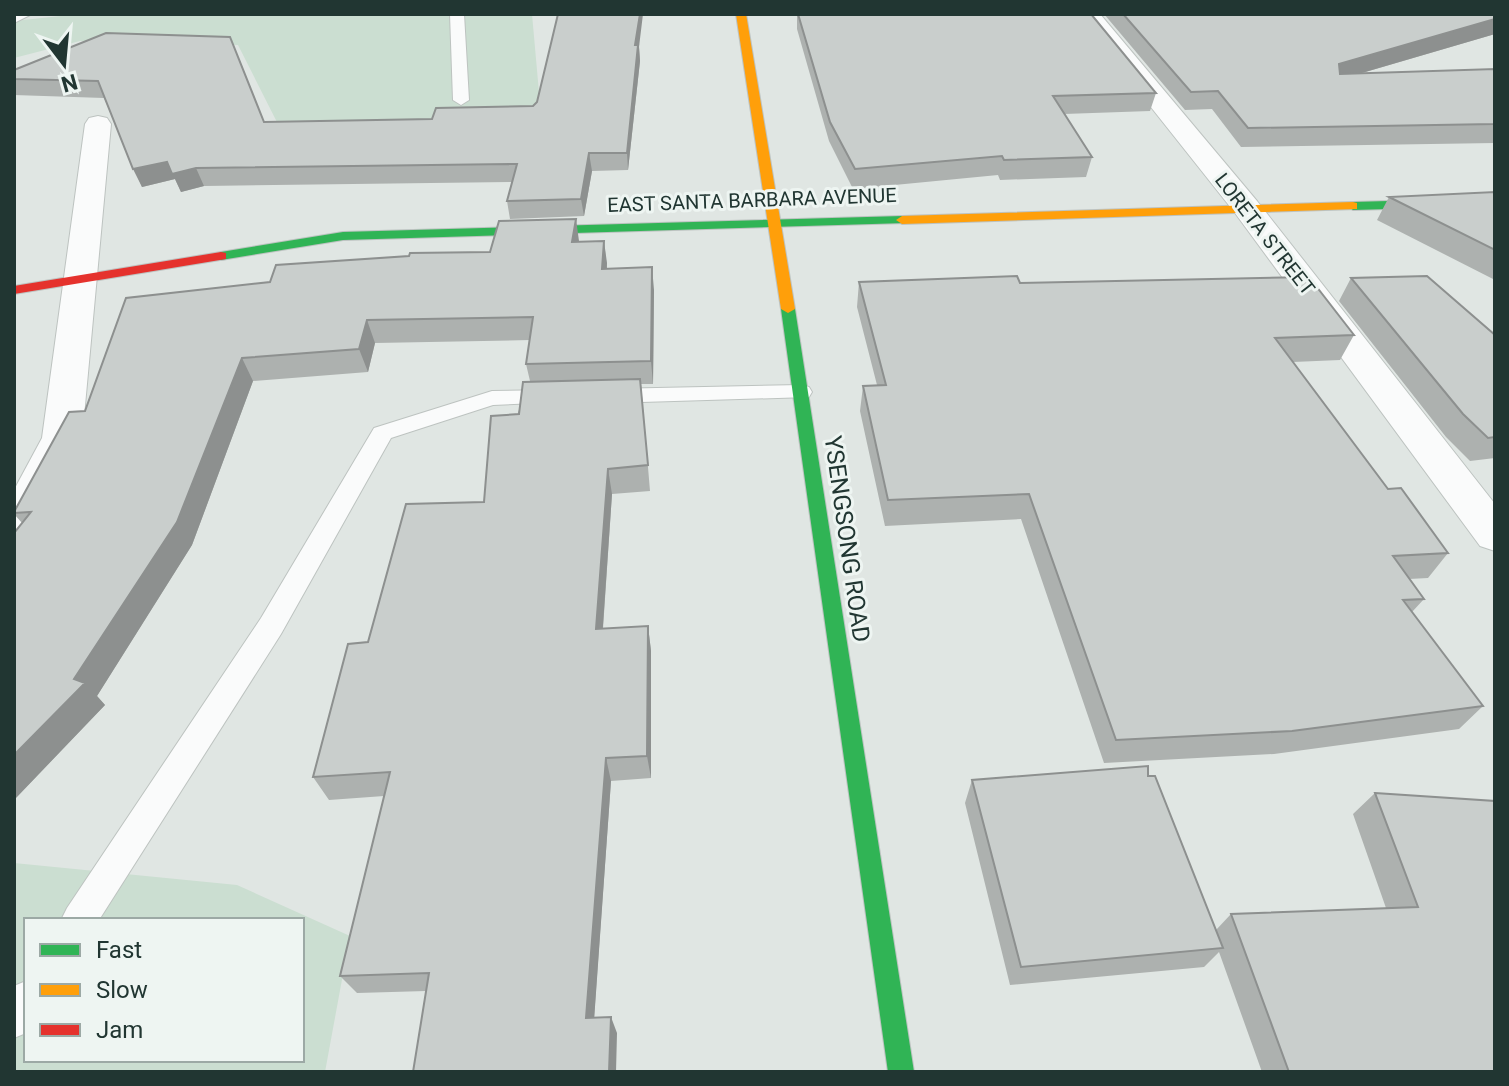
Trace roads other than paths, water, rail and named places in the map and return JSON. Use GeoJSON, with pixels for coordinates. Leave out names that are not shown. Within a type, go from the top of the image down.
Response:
{"type":"FeatureCollection","features":[{"type":"Feature","properties":{"kind":"street","name":"YSENGSONG ROAD"},"geometry":{"type":"LineString","coordinates":[[741,14],[801,392],[901,1072]]}},
{"type":"Feature","properties":{"kind":"street","name":"LORETA STREET"},"geometry":{"type":"LineString","coordinates":[[1088,14],[1246,207],[1495,535]]}},
{"type":"Feature","properties":{"kind":"street"},"geometry":{"type":"LineString","coordinates":[[14,525],[62,438],[98,124]]}},
{"type":"Feature","properties":{"kind":"street","name":"EAST SANTA BARBARA AVENUE"},"geometry":{"type":"LineString","coordinates":[[14,290],[343,236],[1495,202]]}},
{"type":"Feature","properties":{"kind":"lane"},"geometry":{"type":"LineString","coordinates":[[14,19],[25,14]]}},
{"type":"Feature","properties":{"kind":"lane"},"geometry":{"type":"LineString","coordinates":[[457,14],[461,100]]}},
{"type":"Feature","properties":{"kind":"lane"},"geometry":{"type":"LineString","coordinates":[[80,918],[271,626],[382,433],[492,398],[801,392]]}}]}
